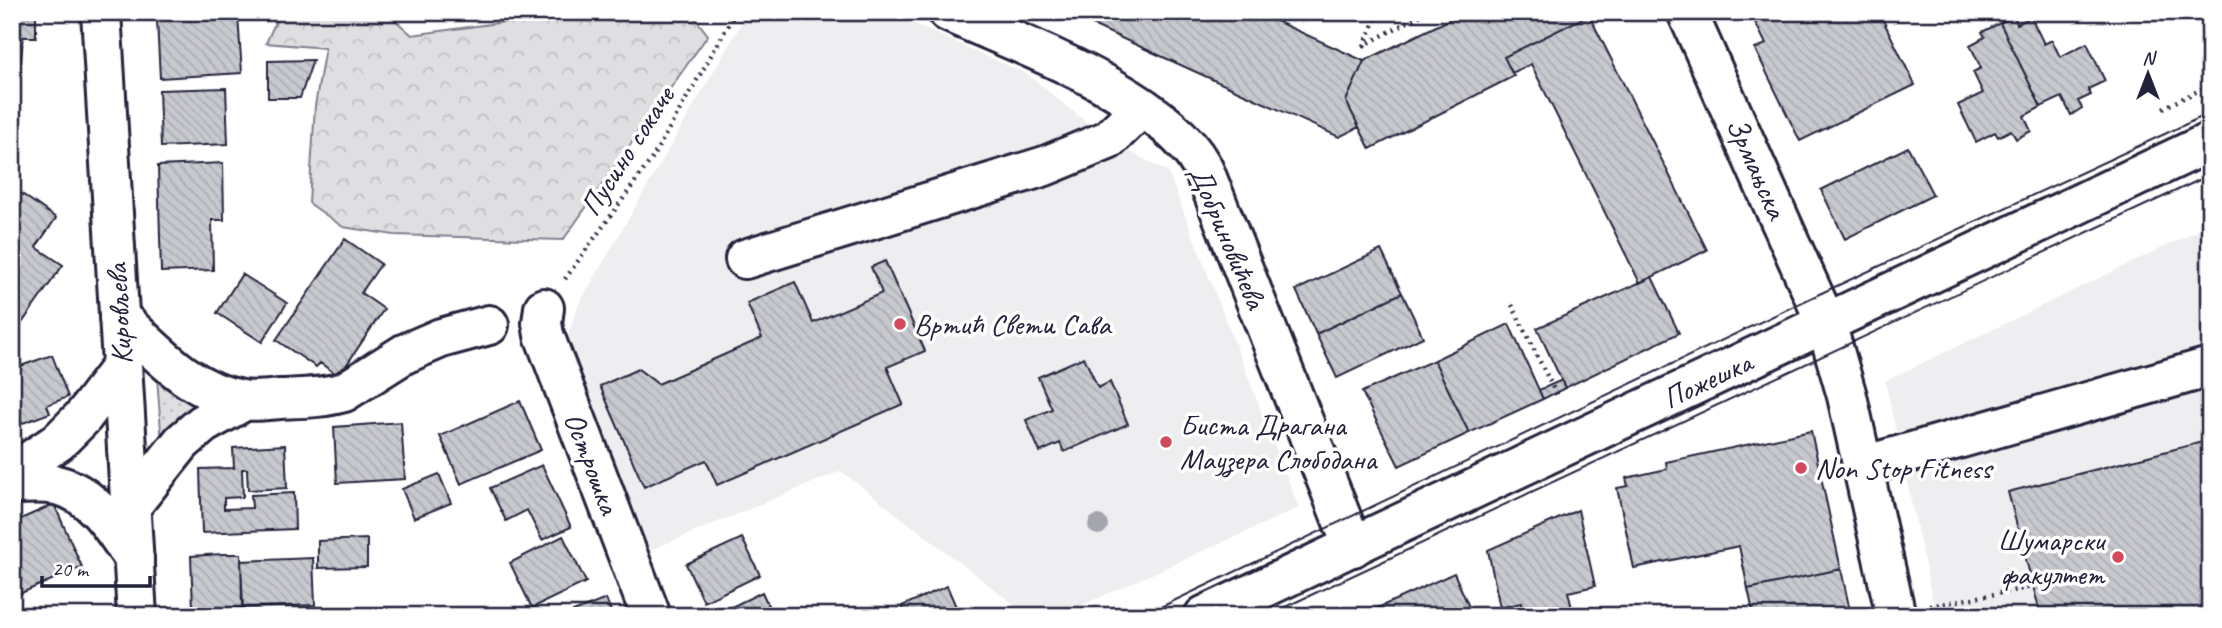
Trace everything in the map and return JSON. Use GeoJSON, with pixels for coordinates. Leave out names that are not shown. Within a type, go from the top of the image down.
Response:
{"type":"FeatureCollection","features":[{"type":"Feature","properties":{"kind":"street","name":"Кировљева"},"geometry":{"type":"LineString","coordinates":[[101,12],[136,616]]}},
{"type":"Feature","properties":{"kind":"street","name":"Добриновићева"},"geometry":{"type":"LineString","coordinates":[[948,12],[1084,74],[1142,107],[1174,133],[1201,165],[1353,547]]}},
{"type":"Feature","properties":{"kind":"street","name":"Зрмањска"},"geometry":{"type":"LineString","coordinates":[[1687,12],[1826,323],[1863,466],[1911,611]]}},
{"type":"Feature","properties":{"kind":"street"},"geometry":{"type":"LineString","coordinates":[[745,259],[1077,155],[1108,141],[1142,107]]}},
{"type":"Feature","properties":{"kind":"street","name":"Пожешка"},"geometry":{"type":"LineString","coordinates":[[1204,616],[2210,142]]}},
{"type":"Feature","properties":{"kind":"street","name":"Острошка"},"geometry":{"type":"LineString","coordinates":[[544,308],[544,335],[651,616]]}},
{"type":"Feature","properties":{"kind":"street"},"geometry":{"type":"LineString","coordinates":[[120,317],[192,381],[208,391],[244,401],[320,398],[335,394],[404,354],[441,338],[489,325]]}},
{"type":"Feature","properties":{"kind":"street"},"geometry":{"type":"LineString","coordinates":[[12,473],[58,442],[83,417],[122,366]]}},
{"type":"Feature","properties":{"kind":"street"},"geometry":{"type":"LineString","coordinates":[[1863,466],[2210,367]]}},
{"type":"Feature","properties":{"kind":"street"},"geometry":{"type":"LineString","coordinates":[[131,506],[182,442],[203,424],[244,401]]}},
{"type":"Feature","properties":{"kind":"street"},"geometry":{"type":"LineString","coordinates":[[12,484],[44,483],[60,486],[76,494],[103,515],[134,559]]}},
{"type":"Feature","properties":{"kind":"path","name":"Пусино сокаче"},"geometry":{"type":"LineString","coordinates":[[544,308],[651,160],[736,12]]}},
{"type":"Feature","properties":{"kind":"path"},"geometry":{"type":"LineString","coordinates":[[1379,12],[1363,46],[1426,12]]}},
{"type":"Feature","properties":{"kind":"path"},"geometry":{"type":"LineString","coordinates":[[12,83],[20,85]]}},
{"type":"Feature","properties":{"kind":"path"},"geometry":{"type":"LineString","coordinates":[[2163,108],[2210,85]]}},
{"type":"Feature","properties":{"kind":"path"},"geometry":{"type":"LineString","coordinates":[[1512,305],[1557,396]]}},
{"type":"Feature","properties":{"kind":"path"},"geometry":{"type":"LineString","coordinates":[[1911,611],[2033,587]]}},
{"type":"Feature","properties":{"kind":"shaded area","name":"Вртић Свети Сава"},"geometry":{"type":"Polygon","coordinates":[[[748,12],[887,12],[1027,74],[1108,140],[1168,172],[1299,508],[1058,616],[1029,616],[841,471],[629,559],[566,341],[578,306],[748,12]]]}},
{"type":"Feature","properties":{"kind":"shaded area"},"geometry":{"type":"Polygon","coordinates":[[[2210,225],[2210,616],[1936,616],[1885,381],[2210,225]]]}},
{"type":"Feature","properties":{"kind":"green space"},"geometry":{"type":"Polygon","coordinates":[[[280,12],[386,12],[412,35],[576,12],[690,12],[708,35],[563,240],[394,235],[343,227],[309,203],[315,106],[325,48],[266,43],[280,12]]]}},
{"type":"Feature","properties":{"kind":"green space"},"geometry":{"type":"Polygon","coordinates":[[[156,364],[214,406],[162,444],[156,364]]]}},
{"type":"Feature","properties":{"kind":"building"},"geometry":{"type":"Polygon","coordinates":[[[12,12],[36,12],[36,37],[23,37],[21,62],[12,61],[12,12]]]}},
{"type":"Feature","properties":{"kind":"building"},"geometry":{"type":"Polygon","coordinates":[[[1064,12],[1256,12],[1364,61],[1346,101],[1359,127],[1339,137],[1064,12]]]}},
{"type":"Feature","properties":{"kind":"building"},"geometry":{"type":"Polygon","coordinates":[[[1465,12],[1588,12],[1589,15],[1504,57],[1514,76],[1370,149],[1346,101],[1364,61],[1465,12]]]}},
{"type":"Feature","properties":{"kind":"building"},"geometry":{"type":"Polygon","coordinates":[[[1750,12],[1879,12],[1915,85],[1800,141],[1755,49],[1766,44],[1750,12]]]}},
{"type":"Feature","properties":{"kind":"building"},"geometry":{"type":"Polygon","coordinates":[[[1589,15],[1707,250],[1640,283],[1531,64],[1512,73],[1504,57],[1589,15]]]}},
{"type":"Feature","properties":{"kind":"building"},"geometry":{"type":"Polygon","coordinates":[[[238,16],[242,73],[160,78],[157,20],[238,16]]]}},
{"type":"Feature","properties":{"kind":"building"},"geometry":{"type":"Polygon","coordinates":[[[2014,16],[2017,24],[2031,17],[2044,44],[2052,40],[2060,57],[2087,43],[2105,81],[2088,89],[2091,95],[2078,101],[2082,108],[2071,115],[2062,97],[2041,107],[2000,23],[2014,16]]]}},
{"type":"Feature","properties":{"kind":"building"},"geometry":{"type":"Polygon","coordinates":[[[2000,23],[2041,107],[2024,116],[2031,131],[2016,139],[2011,130],[1998,137],[1995,132],[1976,142],[1958,105],[1983,93],[1973,72],[1981,68],[1970,45],[1985,37],[1982,32],[2000,23]]]}},
{"type":"Feature","properties":{"kind":"building"},"geometry":{"type":"Polygon","coordinates":[[[313,60],[300,98],[268,98],[268,61],[313,60]]]}},
{"type":"Feature","properties":{"kind":"building"},"geometry":{"type":"Polygon","coordinates":[[[226,88],[228,144],[161,147],[159,90],[226,88]]]}},
{"type":"Feature","properties":{"kind":"building"},"geometry":{"type":"Polygon","coordinates":[[[1908,147],[1933,195],[1845,239],[1821,190],[1908,147]]]}},
{"type":"Feature","properties":{"kind":"building"},"geometry":{"type":"Polygon","coordinates":[[[223,163],[224,220],[212,220],[213,270],[161,272],[158,166],[223,163]]]}},
{"type":"Feature","properties":{"kind":"building"},"geometry":{"type":"Polygon","coordinates":[[[12,187],[56,218],[36,247],[63,265],[12,337],[12,187]]]}},
{"type":"Feature","properties":{"kind":"building"},"geometry":{"type":"Polygon","coordinates":[[[345,239],[381,264],[361,293],[384,309],[339,376],[320,363],[316,367],[276,340],[345,239]]]}},
{"type":"Feature","properties":{"kind":"building"},"geometry":{"type":"Polygon","coordinates":[[[1381,250],[1402,293],[1316,334],[1296,290],[1381,250]]]}},
{"type":"Feature","properties":{"kind":"building"},"geometry":{"type":"Polygon","coordinates":[[[885,261],[925,351],[887,367],[903,404],[717,485],[706,460],[644,487],[600,386],[638,369],[658,384],[762,338],[747,303],[795,282],[813,323],[882,293],[871,267],[885,261]]]}},
{"type":"Feature","properties":{"kind":"building"},"geometry":{"type":"Polygon","coordinates":[[[242,274],[287,303],[262,342],[217,313],[242,274]]]}},
{"type":"Feature","properties":{"kind":"building"},"geometry":{"type":"Polygon","coordinates":[[[1652,277],[1679,333],[1565,388],[1537,328],[1652,277]]]}},
{"type":"Feature","properties":{"kind":"building"},"geometry":{"type":"Polygon","coordinates":[[[1402,293],[1423,337],[1337,378],[1316,334],[1402,293]]]}},
{"type":"Feature","properties":{"kind":"building"},"geometry":{"type":"Polygon","coordinates":[[[1509,324],[1543,399],[1469,433],[1434,360],[1509,324]]]}},
{"type":"Feature","properties":{"kind":"building"},"geometry":{"type":"Polygon","coordinates":[[[52,355],[68,397],[47,405],[50,413],[12,427],[12,369],[52,355]]]}},
{"type":"Feature","properties":{"kind":"building"},"geometry":{"type":"Polygon","coordinates":[[[1084,357],[1098,388],[1110,382],[1128,424],[1064,452],[1060,443],[1040,452],[1026,420],[1052,409],[1038,377],[1084,357]]]}},
{"type":"Feature","properties":{"kind":"building"},"geometry":{"type":"Polygon","coordinates":[[[1434,360],[1469,433],[1399,466],[1362,392],[1434,360]]]}},
{"type":"Feature","properties":{"kind":"building"},"geometry":{"type":"Polygon","coordinates":[[[1562,380],[1565,388],[1543,399],[1539,390],[1562,380]]]}},
{"type":"Feature","properties":{"kind":"building"},"geometry":{"type":"Polygon","coordinates":[[[520,401],[541,450],[461,484],[440,436],[520,401]]]}},
{"type":"Feature","properties":{"kind":"building"},"geometry":{"type":"Polygon","coordinates":[[[401,422],[405,479],[337,483],[334,427],[401,422]]]}},
{"type":"Feature","properties":{"kind":"building"},"geometry":{"type":"Polygon","coordinates":[[[1811,431],[1841,569],[1748,589],[1739,546],[1634,568],[1617,488],[1628,486],[1626,478],[1667,469],[1666,462],[1811,431]]]}},
{"type":"Feature","properties":{"kind":"building","name":"Шумарски факултет"},"geometry":{"type":"Polygon","coordinates":[[[2210,440],[2210,616],[2041,616],[2008,492],[2210,440]]]}},
{"type":"Feature","properties":{"kind":"building"},"geometry":{"type":"Polygon","coordinates":[[[285,445],[287,488],[248,490],[247,469],[242,469],[243,497],[224,498],[224,509],[252,508],[251,495],[294,493],[295,529],[202,533],[200,469],[234,468],[233,448],[285,445]]]}},
{"type":"Feature","properties":{"kind":"building"},"geometry":{"type":"Polygon","coordinates":[[[542,465],[571,527],[542,540],[527,510],[506,521],[490,488],[542,465]]]}},
{"type":"Feature","properties":{"kind":"building"},"geometry":{"type":"Polygon","coordinates":[[[439,474],[451,503],[414,518],[402,489],[439,474]]]}},
{"type":"Feature","properties":{"kind":"building"},"geometry":{"type":"Polygon","coordinates":[[[54,504],[82,567],[12,597],[12,523],[54,504]]]}},
{"type":"Feature","properties":{"kind":"building"},"geometry":{"type":"Polygon","coordinates":[[[1578,510],[1595,586],[1568,592],[1574,616],[1523,616],[1521,603],[1500,608],[1488,550],[1578,510]]]}},
{"type":"Feature","properties":{"kind":"building"},"geometry":{"type":"Polygon","coordinates":[[[563,536],[586,582],[532,608],[510,563],[563,536]]]}},
{"type":"Feature","properties":{"kind":"building"},"geometry":{"type":"Polygon","coordinates":[[[742,538],[760,575],[704,602],[686,564],[742,538]]]}},
{"type":"Feature","properties":{"kind":"building"},"geometry":{"type":"Polygon","coordinates":[[[367,539],[367,567],[318,568],[318,541],[367,539]]]}},
{"type":"Feature","properties":{"kind":"building"},"geometry":{"type":"Polygon","coordinates":[[[241,554],[242,608],[193,609],[191,556],[241,554]]]}},
{"type":"Feature","properties":{"kind":"building"},"geometry":{"type":"Polygon","coordinates":[[[313,558],[315,605],[243,608],[241,561],[313,558]]]}},
{"type":"Feature","properties":{"kind":"building"},"geometry":{"type":"Polygon","coordinates":[[[1841,569],[1851,616],[1754,616],[1748,589],[1841,569]]]}},
{"type":"Feature","properties":{"kind":"building"},"geometry":{"type":"Polygon","coordinates":[[[1454,573],[1473,616],[1360,616],[1454,573]]]}},
{"type":"Feature","properties":{"kind":"building"},"geometry":{"type":"Polygon","coordinates":[[[947,586],[960,616],[906,616],[902,606],[947,586]]]}},
{"type":"Feature","properties":{"kind":"building"},"geometry":{"type":"Polygon","coordinates":[[[762,592],[773,616],[713,616],[762,592]]]}},
{"type":"Feature","properties":{"kind":"building"},"geometry":{"type":"Polygon","coordinates":[[[606,599],[613,616],[563,616],[606,599]]]}},
{"type":"Feature","properties":{"kind":"tram line"},"geometry":{"type":"LineString","coordinates":[[1142,616],[1815,296],[2210,113]]}},
{"type":"Feature","properties":{"kind":"tram line"},"geometry":{"type":"LineString","coordinates":[[1266,616],[2210,175]]}},
{"type":"Feature","properties":{"kind":"place","name":"Вртић Свети Сава"},"geometry":{"type":"Point","coordinates":[900,324]}},
{"type":"Feature","properties":{"kind":"place","name":"Биста Драгана Маузера Слободана"},"geometry":{"type":"Point","coordinates":[1166,442]}},
{"type":"Feature","properties":{"kind":"place","name":"Non Stop Fitness"},"geometry":{"type":"Point","coordinates":[1801,468]}},
{"type":"Feature","properties":{"kind":"place","name":"Шумарски факултет"},"geometry":{"type":"Point","coordinates":[2118,557]}}]}
